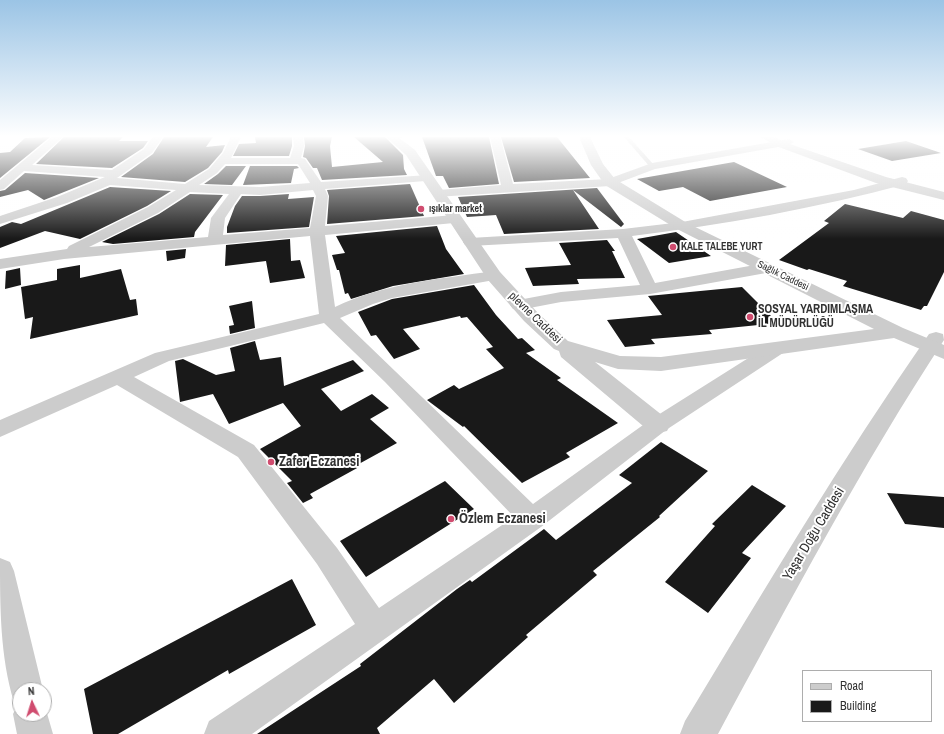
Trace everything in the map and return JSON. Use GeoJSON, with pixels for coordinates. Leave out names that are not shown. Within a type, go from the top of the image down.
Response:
{"type":"FeatureCollection","features":[{"type":"Feature","properties":{"kind":"street"},"geometry":{"type":"LineString","coordinates":[[0,187],[20,171]]}},
{"type":"Feature","properties":{"kind":"street"},"geometry":{"type":"LineString","coordinates":[[0,187],[55,171]]}},
{"type":"Feature","properties":{"kind":"street"},"geometry":{"type":"LineString","coordinates":[[67,171],[208,190],[260,190],[426,176]]}},
{"type":"Feature","properties":{"kind":"street"},"geometry":{"type":"LineString","coordinates":[[0,220],[62,200],[111,178],[120,171]]}},
{"type":"Feature","properties":{"kind":"street"},"geometry":{"type":"LineString","coordinates":[[64,254],[153,210],[213,171]]}},
{"type":"Feature","properties":{"kind":"street"},"geometry":{"type":"LineString","coordinates":[[308,171],[318,186],[322,196],[317,231],[328,317],[392,378],[532,519]]}},
{"type":"Feature","properties":{"kind":"street","name":"plevne Caddesi"},"geometry":{"type":"LineString","coordinates":[[423,171],[494,276],[519,305],[561,345],[618,362],[661,364],[896,332]]}},
{"type":"Feature","properties":{"kind":"street"},"geometry":{"type":"LineString","coordinates":[[504,171],[508,188]]}},
{"type":"Feature","properties":{"kind":"street","name":"Sağlık Caddesi"},"geometry":{"type":"LineString","coordinates":[[602,171],[610,182],[682,226],[896,332],[937,346]]}},
{"type":"Feature","properties":{"kind":"street"},"geometry":{"type":"LineString","coordinates":[[438,194],[610,182],[638,171]]}},
{"type":"Feature","properties":{"kind":"street"},"geometry":{"type":"LineString","coordinates":[[866,171],[898,183],[944,196]]}},
{"type":"Feature","properties":{"kind":"street"},"geometry":{"type":"LineString","coordinates":[[470,242],[623,233],[682,226],[855,194],[898,183],[944,191]]}},
{"type":"Feature","properties":{"kind":"street"},"geometry":{"type":"LineString","coordinates":[[214,240],[218,218],[238,190]]}},
{"type":"Feature","properties":{"kind":"street"},"geometry":{"type":"LineString","coordinates":[[0,264],[64,254],[454,219]]}},
{"type":"Feature","properties":{"kind":"street"},"geometry":{"type":"LineString","coordinates":[[623,233],[650,289]]}},
{"type":"Feature","properties":{"kind":"street"},"geometry":{"type":"LineString","coordinates":[[519,305],[561,296],[650,289],[766,268]]}},
{"type":"Feature","properties":{"kind":"street"},"geometry":{"type":"LineString","coordinates":[[0,429],[162,358],[328,317],[348,306],[370,298],[494,276]]}},
{"type":"Feature","properties":{"kind":"street"},"geometry":{"type":"LineString","coordinates":[[561,345],[658,425]]}},
{"type":"Feature","properties":{"kind":"street","name":"Yaşar Doğu Caddesi"},"geometry":{"type":"LineString","coordinates":[[698,734],[818,524],[937,346]]}},
{"type":"Feature","properties":{"kind":"street"},"geometry":{"type":"LineString","coordinates":[[222,734],[532,519],[658,425],[776,349]]}},
{"type":"Feature","properties":{"kind":"street"},"geometry":{"type":"LineString","coordinates":[[118,377],[246,451],[327,556],[375,628]]}},
{"type":"Feature","properties":{"kind":"street"},"geometry":{"type":"LineString","coordinates":[[0,571],[24,682]]}},
{"type":"Feature","properties":{"kind":"street"},"geometry":{"type":"LineString","coordinates":[[33,722],[35,734]]}},
{"type":"Feature","properties":{"kind":"building"},"geometry":{"type":"Polygon","coordinates":[[[0,171],[8,171],[0,178],[0,171]]]}},
{"type":"Feature","properties":{"kind":"building"},"geometry":{"type":"Polygon","coordinates":[[[129,171],[203,171],[185,182],[121,177],[129,171]]]}},
{"type":"Feature","properties":{"kind":"building"},"geometry":{"type":"Polygon","coordinates":[[[221,171],[242,171],[232,185],[204,184],[221,171]]]}},
{"type":"Feature","properties":{"kind":"building"},"geometry":{"type":"Polygon","coordinates":[[[248,171],[294,171],[291,183],[243,185],[248,171]]]}},
{"type":"Feature","properties":{"kind":"building"},"geometry":{"type":"Polygon","coordinates":[[[318,171],[405,171],[407,175],[322,180],[318,171]]]}},
{"type":"Feature","properties":{"kind":"building"},"geometry":{"type":"Polygon","coordinates":[[[434,171],[496,171],[499,184],[449,188],[443,176],[436,176],[434,171]]]}},
{"type":"Feature","properties":{"kind":"building"},"geometry":{"type":"Polygon","coordinates":[[[511,171],[585,171],[590,178],[514,182],[511,171]]]}},
{"type":"Feature","properties":{"kind":"building"},"geometry":{"type":"Polygon","coordinates":[[[681,171],[754,171],[787,187],[710,201],[683,187],[659,191],[637,179],[681,171]]]}},
{"type":"Feature","properties":{"kind":"building"},"geometry":{"type":"Polygon","coordinates":[[[25,173],[99,178],[44,200],[28,190],[0,197],[0,191],[5,190],[25,173]]]}},
{"type":"Feature","properties":{"kind":"building"},"geometry":{"type":"Polygon","coordinates":[[[410,184],[424,216],[327,224],[329,196],[327,190],[410,184]]]}},
{"type":"Feature","properties":{"kind":"building"},"geometry":{"type":"Polygon","coordinates":[[[110,187],[171,191],[147,206],[80,239],[45,231],[0,248],[0,227],[12,222],[21,224],[110,187]]]}},
{"type":"Feature","properties":{"kind":"building"},"geometry":{"type":"Polygon","coordinates":[[[597,188],[624,224],[621,227],[573,190],[599,229],[504,234],[496,215],[467,217],[458,197],[597,188]]]}},
{"type":"Feature","properties":{"kind":"building"},"geometry":{"type":"Polygon","coordinates":[[[190,194],[223,195],[195,232],[194,237],[113,244],[102,242],[159,214],[190,194]]]}},
{"type":"Feature","properties":{"kind":"building"},"geometry":{"type":"Polygon","coordinates":[[[289,194],[288,199],[314,197],[309,227],[227,233],[227,227],[235,206],[242,196],[289,194]]]}},
{"type":"Feature","properties":{"kind":"building"},"geometry":{"type":"Polygon","coordinates":[[[845,204],[903,218],[911,211],[944,220],[944,272],[927,306],[924,306],[921,310],[843,286],[847,281],[809,269],[807,270],[779,260],[829,223],[824,221],[845,204]]]}},
{"type":"Feature","properties":{"kind":"building"},"geometry":{"type":"Polygon","coordinates":[[[437,226],[446,249],[464,274],[393,286],[351,299],[348,293],[345,294],[339,270],[337,270],[332,255],[345,253],[336,236],[437,226]]]}},
{"type":"Feature","properties":{"kind":"building","name":"KALE TALEBE YURT"},"geometry":{"type":"Polygon","coordinates":[[[676,232],[711,256],[669,263],[637,239],[676,232]]]}},
{"type":"Feature","properties":{"kind":"building"},"geometry":{"type":"Polygon","coordinates":[[[290,239],[291,261],[300,260],[305,278],[270,283],[266,261],[225,266],[226,245],[290,239]]]}},
{"type":"Feature","properties":{"kind":"building"},"geometry":{"type":"Polygon","coordinates":[[[607,240],[615,251],[612,251],[625,278],[577,279],[579,284],[533,286],[525,268],[571,265],[559,243],[607,240]]]}},
{"type":"Feature","properties":{"kind":"building"},"geometry":{"type":"Polygon","coordinates":[[[186,249],[185,258],[167,261],[166,251],[186,249]]]}},
{"type":"Feature","properties":{"kind":"building"},"geometry":{"type":"Polygon","coordinates":[[[80,265],[80,278],[121,269],[130,300],[136,299],[138,315],[30,339],[33,317],[25,319],[21,287],[57,280],[57,269],[80,265]]]}},
{"type":"Feature","properties":{"kind":"building"},"geometry":{"type":"Polygon","coordinates":[[[20,268],[21,285],[5,289],[6,271],[20,268]]]}},
{"type":"Feature","properties":{"kind":"building"},"geometry":{"type":"Polygon","coordinates":[[[474,285],[496,315],[518,339],[522,338],[535,350],[526,353],[561,378],[557,380],[618,423],[566,453],[570,457],[522,483],[464,426],[463,427],[427,400],[454,385],[459,389],[504,368],[486,349],[493,347],[467,317],[461,318],[460,316],[403,329],[420,349],[394,359],[376,335],[371,336],[358,312],[392,299],[474,285]]]}},
{"type":"Feature","properties":{"kind":"building","name":"SOSYAL YARDIMLAŞMA İL MÜDÜRLÜĞÜ"},"geometry":{"type":"Polygon","coordinates":[[[742,287],[778,323],[709,330],[712,334],[651,339],[655,344],[625,347],[607,320],[662,315],[648,296],[742,287]]]}},
{"type":"Feature","properties":{"kind":"building"},"geometry":{"type":"Polygon","coordinates":[[[252,301],[255,328],[230,334],[229,326],[234,325],[229,306],[252,301]]]}},
{"type":"Feature","properties":{"kind":"building"},"geometry":{"type":"Polygon","coordinates":[[[255,341],[260,360],[281,357],[284,386],[353,360],[364,371],[321,389],[341,411],[372,394],[389,408],[370,419],[397,443],[357,465],[359,467],[310,494],[313,498],[303,503],[287,483],[292,481],[260,449],[301,426],[283,403],[229,424],[213,394],[180,402],[175,361],[183,359],[216,375],[235,371],[230,348],[255,341]]]}},
{"type":"Feature","properties":{"kind":"building"},"geometry":{"type":"Polygon","coordinates":[[[661,442],[708,471],[659,516],[660,517],[593,571],[597,575],[526,635],[528,637],[454,703],[434,679],[377,728],[380,734],[257,734],[361,666],[360,664],[457,589],[470,580],[472,582],[544,529],[556,540],[632,483],[619,475],[661,442]]]}},
{"type":"Feature","properties":{"kind":"building"},"geometry":{"type":"Polygon","coordinates":[[[445,481],[474,509],[366,577],[340,541],[445,481]]]}},
{"type":"Feature","properties":{"kind":"building"},"geometry":{"type":"Polygon","coordinates":[[[752,485],[786,506],[742,553],[751,558],[708,613],[665,582],[715,526],[712,524],[752,485]]]}},
{"type":"Feature","properties":{"kind":"building"},"geometry":{"type":"Polygon","coordinates":[[[887,493],[944,497],[944,528],[905,524],[887,493]]]}},
{"type":"Feature","properties":{"kind":"building"},"geometry":{"type":"Polygon","coordinates":[[[292,579],[316,625],[229,674],[228,670],[118,734],[93,734],[84,689],[292,579]]]}},
{"type":"Feature","properties":{"kind":"place","name":"ışıklar market"},"geometry":{"type":"Point","coordinates":[421,209]}},
{"type":"Feature","properties":{"kind":"place","name":"KALE TALEBE YURT"},"geometry":{"type":"Point","coordinates":[673,247]}},
{"type":"Feature","properties":{"kind":"place","name":"SOSYAL YARDIMLAŞMA İL MÜDÜRLÜĞÜ"},"geometry":{"type":"Point","coordinates":[750,317]}},
{"type":"Feature","properties":{"kind":"place","name":"Zafer Eczanesi"},"geometry":{"type":"Point","coordinates":[271,462]}},
{"type":"Feature","properties":{"kind":"place","name":"Özlem Eczanesi"},"geometry":{"type":"Point","coordinates":[451,519]}}]}
